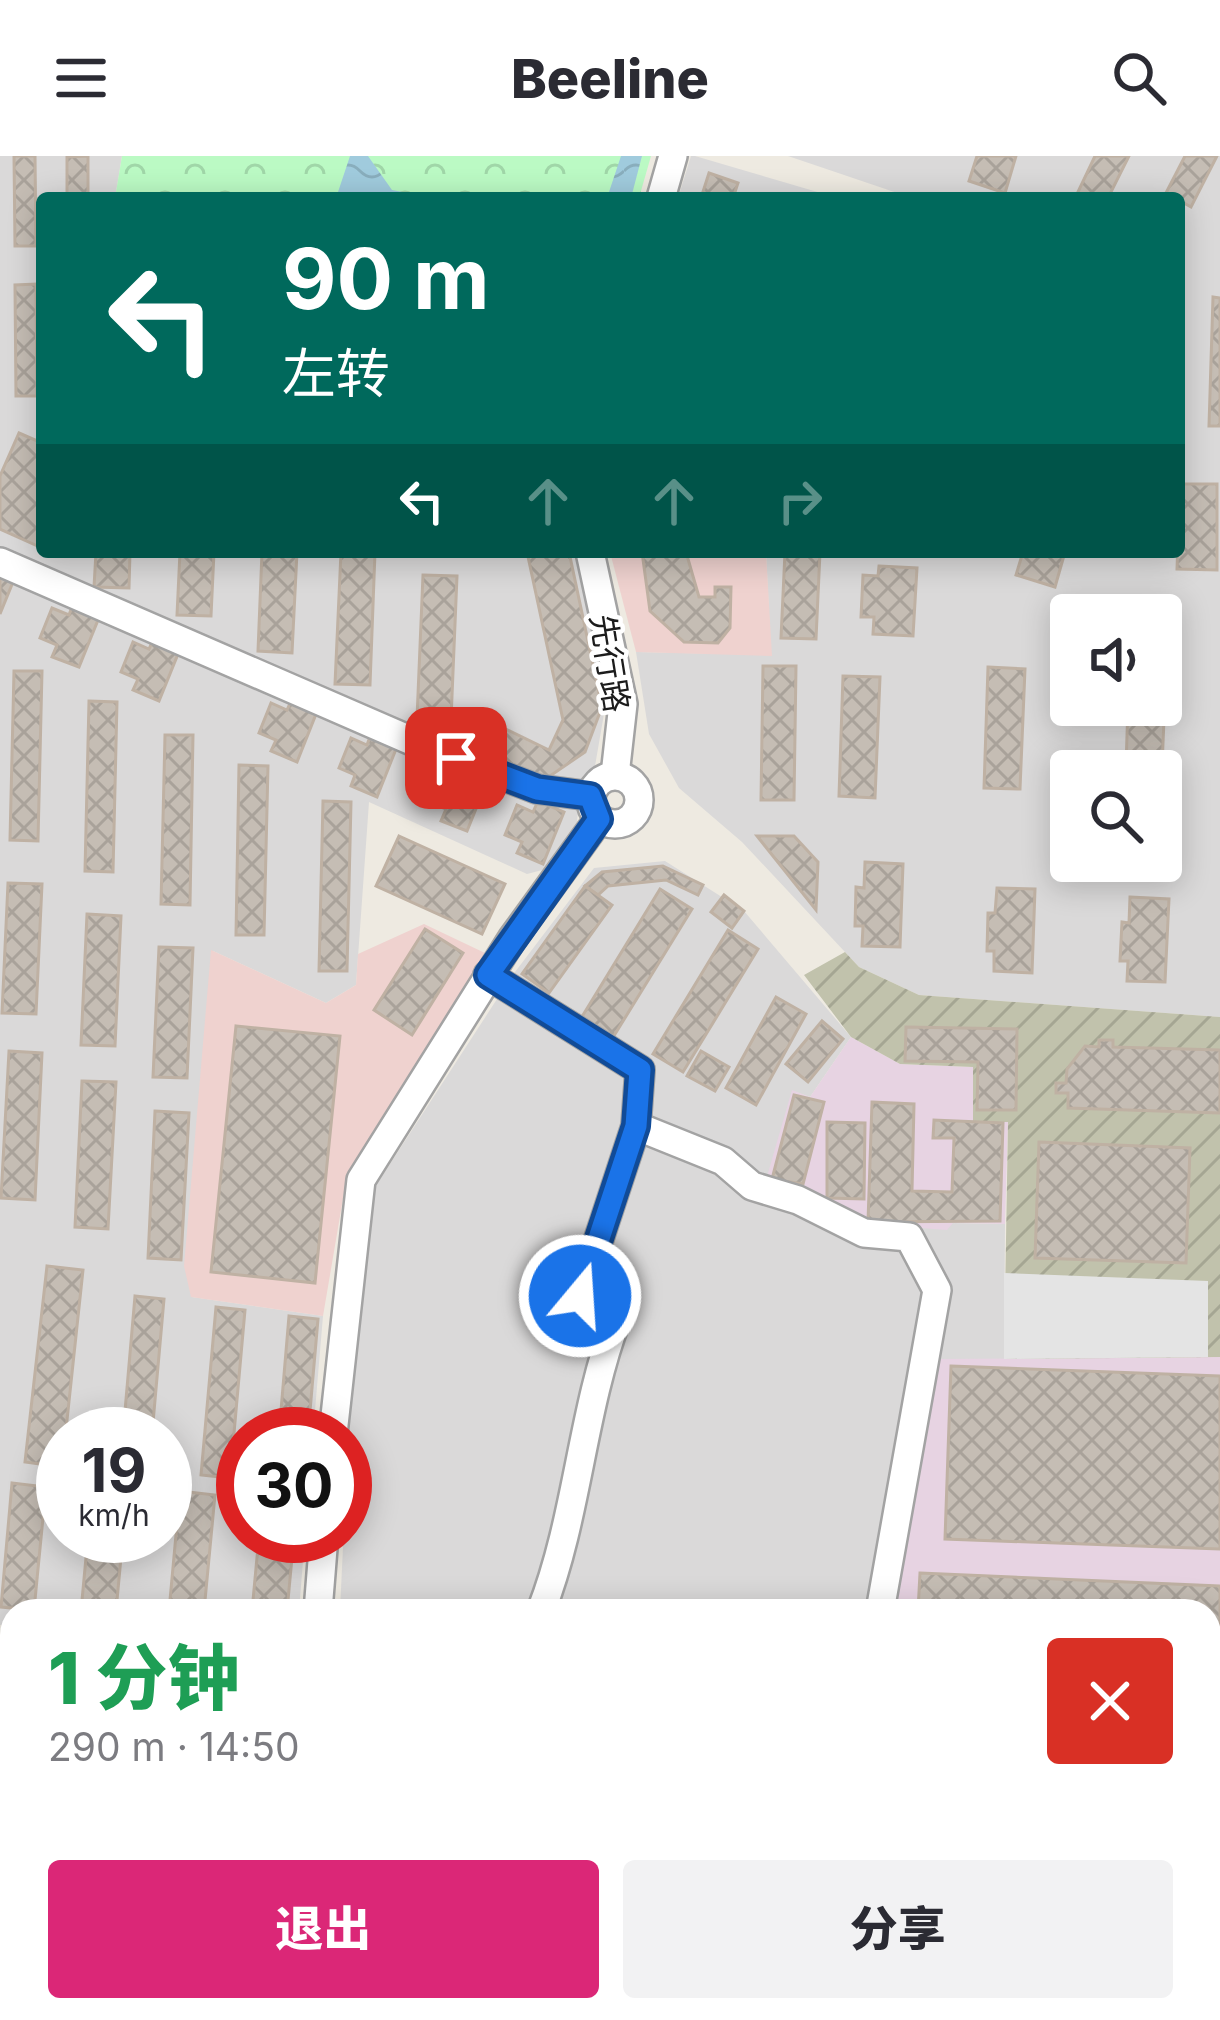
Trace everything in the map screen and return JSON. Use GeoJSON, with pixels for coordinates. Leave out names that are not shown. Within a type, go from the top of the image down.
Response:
{"type":"FeatureCollection","features":[{"type":"Feature","properties":{"kind":"street"},"geometry":{"type":"LineString","coordinates":[[663,192],[673,156]]}},
{"type":"Feature","properties":{"kind":"street","name":"先行路"},"geometry":{"type":"LineString","coordinates":[[591,558],[623,704],[615,775]]}},
{"type":"Feature","properties":{"kind":"street"},"geometry":{"type":"LineString","coordinates":[[0,562],[419,744],[595,807],[626,821],[639,805],[634,784],[615,775],[599,781],[595,807],[361,1180],[336,1407]]}},
{"type":"Feature","properties":{"kind":"street"},"geometry":{"type":"LineString","coordinates":[[488,975],[640,1070],[636,1126],[580,1296],[617,1318],[592,1384],[574,1505],[545,1599]]}},
{"type":"Feature","properties":{"kind":"street"},"geometry":{"type":"LineString","coordinates":[[636,1126],[723,1161],[752,1186],[798,1200],[864,1233],[909,1237],[937,1290],[882,1599]]}},
{"type":"Feature","properties":{"kind":"street"},"geometry":{"type":"LineString","coordinates":[[319,1599],[322,1563]]}},
{"type":"Feature","properties":{"kind":"shaded area"},"geometry":{"type":"Polygon","coordinates":[[[0,156],[122,156],[116,192],[36,192],[36,558],[578,558],[605,708],[595,766],[580,784],[577,822],[550,868],[527,874],[369,802],[356,985],[326,1003],[213,951],[192,1297],[323,1316],[315,1407],[216,1407],[216,1563],[303,1563],[300,1599],[0,1599],[0,156]]]}},
{"type":"Feature","properties":{"kind":"shaded area"},"geometry":{"type":"Polygon","coordinates":[[[691,156],[695,156],[818,192],[680,192],[691,156]]]}},
{"type":"Feature","properties":{"kind":"shaded area"},"geometry":{"type":"Polygon","coordinates":[[[788,156],[1220,156],[1220,1017],[919,995],[859,967],[742,842],[679,788],[649,734],[636,652],[771,655],[766,558],[1185,558],[1185,192],[894,192],[788,156]]]}},
{"type":"Feature","properties":{"kind":"shaded area"},"geometry":{"type":"Polygon","coordinates":[[[612,558],[766,558],[772,656],[636,652],[612,558]]]}},
{"type":"Feature","properties":{"kind":"shaded area"},"geometry":{"type":"Polygon","coordinates":[[[665,861],[744,911],[851,1037],[810,1097],[793,1091],[953,1223],[1005,1224],[1004,1359],[936,1360],[896,1599],[341,1599],[342,1563],[372,1563],[372,1407],[349,1407],[354,1310],[375,1187],[512,976],[594,868],[665,861]]]}},
{"type":"Feature","properties":{"kind":"shaded area"},"geometry":{"type":"Polygon","coordinates":[[[424,924],[485,953],[347,1175],[323,1316],[191,1297],[184,1266],[211,950],[326,1003],[356,985],[358,954],[424,924]]]}},
{"type":"Feature","properties":{"kind":"shaded area"},"geometry":{"type":"Polygon","coordinates":[[[845,952],[859,967],[919,995],[1220,1017],[1220,1357],[1004,1359],[1008,1122],[973,1122],[973,1067],[900,1064],[851,1037],[804,975],[845,952]]]}},
{"type":"Feature","properties":{"kind":"shaded area"},"geometry":{"type":"Polygon","coordinates":[[[851,1037],[900,1064],[973,1067],[1008,1121],[1005,1224],[953,1223],[947,1230],[867,1224],[766,1180],[792,1090],[810,1097],[851,1037]]]}},
{"type":"Feature","properties":{"kind":"shaded area"},"geometry":{"type":"Polygon","coordinates":[[[1004,1273],[1208,1281],[1208,1357],[1004,1359],[1004,1273]]]}},
{"type":"Feature","properties":{"kind":"shaded area"},"geometry":{"type":"Polygon","coordinates":[[[1220,1357],[1220,1599],[896,1599],[936,1359],[1220,1357]]]}},
{"type":"Feature","properties":{"kind":"green space"},"geometry":{"type":"Polygon","coordinates":[[[122,156],[651,156],[641,192],[116,192],[122,156]]]}},
{"type":"Feature","properties":{"kind":"water"},"geometry":{"type":"Polygon","coordinates":[[[350,156],[368,156],[392,190],[403,192],[338,192],[350,156]]]}},
{"type":"Feature","properties":{"kind":"water"},"geometry":{"type":"Polygon","coordinates":[[[621,156],[642,156],[633,192],[609,192],[621,156]]]}},
{"type":"Feature","properties":{"kind":"building"},"geometry":{"type":"Polygon","coordinates":[[[14,156],[35,156],[36,246],[15,246],[14,156]]]}},
{"type":"Feature","properties":{"kind":"building"},"geometry":{"type":"Polygon","coordinates":[[[88,156],[88,192],[67,192],[67,157],[88,156]]]}},
{"type":"Feature","properties":{"kind":"building"},"geometry":{"type":"Polygon","coordinates":[[[977,156],[1016,156],[1005,192],[969,181],[977,156]]]}},
{"type":"Feature","properties":{"kind":"building"},"geometry":{"type":"Polygon","coordinates":[[[1095,156],[1129,156],[1111,192],[1078,192],[1095,156]]]}},
{"type":"Feature","properties":{"kind":"building"},"geometry":{"type":"Polygon","coordinates":[[[1185,156],[1217,156],[1191,207],[1185,204],[1185,192],[1167,192],[1185,156]]]}},
{"type":"Feature","properties":{"kind":"building"},"geometry":{"type":"Polygon","coordinates":[[[709,173],[738,183],[735,192],[703,192],[709,173]]]}},
{"type":"Feature","properties":{"kind":"building"},"geometry":{"type":"Polygon","coordinates":[[[36,284],[36,396],[16,396],[15,285],[36,284]]]}},
{"type":"Feature","properties":{"kind":"building"},"geometry":{"type":"Polygon","coordinates":[[[1213,297],[1220,298],[1220,426],[1209,426],[1213,297]]]}},
{"type":"Feature","properties":{"kind":"building"},"geometry":{"type":"Polygon","coordinates":[[[19,433],[36,440],[36,545],[0,529],[0,476],[19,433]]]}},
{"type":"Feature","properties":{"kind":"building"},"geometry":{"type":"Polygon","coordinates":[[[1185,484],[1217,484],[1217,570],[1177,569],[1177,558],[1185,558],[1185,484]]]}},
{"type":"Feature","properties":{"kind":"building"},"geometry":{"type":"Polygon","coordinates":[[[96,558],[130,558],[129,588],[94,587],[96,558]]]}},
{"type":"Feature","properties":{"kind":"building"},"geometry":{"type":"Polygon","coordinates":[[[180,558],[214,558],[211,616],[177,615],[180,558]]]}},
{"type":"Feature","properties":{"kind":"building"},"geometry":{"type":"Polygon","coordinates":[[[262,558],[297,558],[292,653],[258,651],[262,558]]]}},
{"type":"Feature","properties":{"kind":"building"},"geometry":{"type":"Polygon","coordinates":[[[341,558],[375,558],[370,685],[335,684],[341,558]]]}},
{"type":"Feature","properties":{"kind":"building"},"geometry":{"type":"Polygon","coordinates":[[[528,558],[570,558],[602,707],[585,752],[544,780],[466,742],[479,716],[549,750],[563,720],[528,558]]]}},
{"type":"Feature","properties":{"kind":"building"},"geometry":{"type":"Polygon","coordinates":[[[643,558],[688,558],[699,597],[715,597],[715,587],[731,587],[730,628],[718,643],[684,642],[650,611],[643,558]]]}},
{"type":"Feature","properties":{"kind":"building"},"geometry":{"type":"Polygon","coordinates":[[[785,558],[820,558],[816,639],[781,638],[785,558]]]}},
{"type":"Feature","properties":{"kind":"building"},"geometry":{"type":"Polygon","coordinates":[[[1021,558],[1063,558],[1055,587],[1016,575],[1021,558]]]}},
{"type":"Feature","properties":{"kind":"building"},"geometry":{"type":"Polygon","coordinates":[[[879,566],[917,568],[913,636],[873,634],[874,617],[861,617],[863,575],[878,576],[879,566]]]}},
{"type":"Feature","properties":{"kind":"building"},"geometry":{"type":"Polygon","coordinates":[[[0,570],[15,577],[0,614],[0,570]]]}},
{"type":"Feature","properties":{"kind":"building"},"geometry":{"type":"Polygon","coordinates":[[[423,575],[457,576],[451,720],[417,718],[423,575]]]}},
{"type":"Feature","properties":{"kind":"building"},"geometry":{"type":"Polygon","coordinates":[[[73,604],[100,615],[79,667],[52,657],[57,645],[40,638],[52,608],[69,615],[73,604]]]}},
{"type":"Feature","properties":{"kind":"building"},"geometry":{"type":"Polygon","coordinates":[[[154,638],[180,649],[159,701],[133,690],[138,679],[121,672],[133,642],[149,649],[154,638]]]}},
{"type":"Feature","properties":{"kind":"building"},"geometry":{"type":"Polygon","coordinates":[[[763,666],[796,666],[794,800],[761,800],[763,666]]]}},
{"type":"Feature","properties":{"kind":"building"},"geometry":{"type":"Polygon","coordinates":[[[988,667],[1025,669],[1020,789],[984,788],[988,667]]]}},
{"type":"Feature","properties":{"kind":"building"},"geometry":{"type":"Polygon","coordinates":[[[14,671],[42,671],[38,841],[10,840],[14,671]]]}},
{"type":"Feature","properties":{"kind":"building"},"geometry":{"type":"Polygon","coordinates":[[[843,676],[880,677],[875,798],[839,796],[843,676]]]}},
{"type":"Feature","properties":{"kind":"building"},"geometry":{"type":"Polygon","coordinates":[[[292,699],[318,709],[297,762],[271,751],[276,740],[259,733],[271,703],[287,710],[292,699]]]}},
{"type":"Feature","properties":{"kind":"building"},"geometry":{"type":"Polygon","coordinates":[[[89,701],[117,702],[113,872],[85,871],[89,701]]]}},
{"type":"Feature","properties":{"kind":"building"},"geometry":{"type":"Polygon","coordinates":[[[1127,726],[1164,726],[1163,750],[1127,750],[1127,726]]]}},
{"type":"Feature","properties":{"kind":"building"},"geometry":{"type":"Polygon","coordinates":[[[371,734],[398,744],[377,797],[351,786],[355,775],[339,768],[351,738],[367,745],[371,734]]]}},
{"type":"Feature","properties":{"kind":"building"},"geometry":{"type":"Polygon","coordinates":[[[165,735],[193,735],[190,905],[161,904],[165,735]]]}},
{"type":"Feature","properties":{"kind":"building"},"geometry":{"type":"Polygon","coordinates":[[[239,765],[268,766],[264,935],[236,935],[239,765]]]}},
{"type":"Feature","properties":{"kind":"building"},"geometry":{"type":"Polygon","coordinates":[[[462,768],[488,779],[467,831],[441,821],[446,809],[429,802],[441,772],[457,779],[462,768]]]}},
{"type":"Feature","properties":{"kind":"building"},"geometry":{"type":"Polygon","coordinates":[[[323,801],[351,802],[347,971],[319,971],[323,801]]]}},
{"type":"Feature","properties":{"kind":"building"},"geometry":{"type":"Polygon","coordinates":[[[538,801],[564,812],[543,864],[517,853],[522,842],[505,835],[517,805],[533,812],[538,801]]]}},
{"type":"Feature","properties":{"kind":"building"},"geometry":{"type":"Polygon","coordinates":[[[399,836],[505,884],[482,934],[376,886],[399,836]]]}},
{"type":"Feature","properties":{"kind":"building"},"geometry":{"type":"Polygon","coordinates":[[[757,836],[794,836],[818,862],[816,910],[757,836]]]}},
{"type":"Feature","properties":{"kind":"building"},"geometry":{"type":"Polygon","coordinates":[[[865,862],[903,864],[900,947],[862,946],[863,926],[855,926],[856,887],[864,888],[865,862]]]}},
{"type":"Feature","properties":{"kind":"building"},"geometry":{"type":"Polygon","coordinates":[[[663,866],[703,885],[698,895],[666,880],[608,886],[598,895],[585,886],[602,872],[663,866]]]}},
{"type":"Feature","properties":{"kind":"building"},"geometry":{"type":"Polygon","coordinates":[[[8,883],[42,884],[36,1014],[2,1013],[8,883]]]}},
{"type":"Feature","properties":{"kind":"building"},"geometry":{"type":"Polygon","coordinates":[[[585,886],[612,905],[549,993],[522,974],[585,886]]]}},
{"type":"Feature","properties":{"kind":"building"},"geometry":{"type":"Polygon","coordinates":[[[997,888],[1035,889],[1032,973],[994,971],[994,951],[987,951],[988,913],[995,913],[997,888]]]}},
{"type":"Feature","properties":{"kind":"building"},"geometry":{"type":"Polygon","coordinates":[[[660,889],[692,909],[612,1039],[580,1020],[660,889]]]}},
{"type":"Feature","properties":{"kind":"building"},"geometry":{"type":"Polygon","coordinates":[[[724,895],[744,911],[732,928],[711,912],[724,895]]]}},
{"type":"Feature","properties":{"kind":"building"},"geometry":{"type":"Polygon","coordinates":[[[1130,897],[1169,899],[1165,982],[1127,981],[1128,961],[1120,961],[1122,922],[1129,923],[1130,897]]]}},
{"type":"Feature","properties":{"kind":"building"},"geometry":{"type":"Polygon","coordinates":[[[87,914],[121,916],[115,1046],[81,1045],[87,914]]]}},
{"type":"Feature","properties":{"kind":"building"},"geometry":{"type":"Polygon","coordinates":[[[425,929],[463,953],[412,1035],[374,1010],[425,929]]]}},
{"type":"Feature","properties":{"kind":"building"},"geometry":{"type":"Polygon","coordinates":[[[728,930],[758,949],[683,1072],[653,1054],[728,930]]]}},
{"type":"Feature","properties":{"kind":"building"},"geometry":{"type":"Polygon","coordinates":[[[159,947],[193,948],[187,1078],[153,1077],[159,947]]]}},
{"type":"Feature","properties":{"kind":"building"},"geometry":{"type":"Polygon","coordinates":[[[776,997],[806,1014],[756,1105],[726,1088],[776,997]]]}},
{"type":"Feature","properties":{"kind":"building"},"geometry":{"type":"Polygon","coordinates":[[[822,1021],[843,1039],[808,1082],[786,1064],[822,1021]]]}},
{"type":"Feature","properties":{"kind":"building"},"geometry":{"type":"Polygon","coordinates":[[[236,1026],[340,1036],[315,1283],[211,1272],[236,1026]]]}},
{"type":"Feature","properties":{"kind":"building"},"geometry":{"type":"Polygon","coordinates":[[[906,1027],[1017,1029],[1016,1110],[977,1110],[978,1062],[905,1061],[906,1027]]]}},
{"type":"Feature","properties":{"kind":"building"},"geometry":{"type":"Polygon","coordinates":[[[1099,1040],[1113,1040],[1113,1047],[1220,1050],[1220,1113],[1068,1108],[1068,1093],[1056,1093],[1056,1083],[1066,1083],[1067,1069],[1085,1046],[1099,1047],[1099,1040]]]}},
{"type":"Feature","properties":{"kind":"building"},"geometry":{"type":"Polygon","coordinates":[[[9,1051],[42,1053],[35,1200],[1,1198],[9,1051]]]}},
{"type":"Feature","properties":{"kind":"building"},"geometry":{"type":"Polygon","coordinates":[[[701,1051],[729,1067],[715,1091],[687,1076],[701,1051]]]}},
{"type":"Feature","properties":{"kind":"building"},"geometry":{"type":"Polygon","coordinates":[[[82,1081],[116,1082],[108,1229],[75,1227],[82,1081]]]}},
{"type":"Feature","properties":{"kind":"building"},"geometry":{"type":"Polygon","coordinates":[[[794,1095],[824,1102],[803,1184],[772,1179],[794,1095]]]}},
{"type":"Feature","properties":{"kind":"building"},"geometry":{"type":"Polygon","coordinates":[[[872,1102],[914,1104],[912,1191],[952,1192],[954,1138],[933,1138],[934,1120],[1003,1123],[1000,1221],[868,1222],[872,1102]]]}},
{"type":"Feature","properties":{"kind":"building"},"geometry":{"type":"Polygon","coordinates":[[[155,1111],[189,1113],[181,1260],[148,1258],[155,1111]]]}},
{"type":"Feature","properties":{"kind":"building"},"geometry":{"type":"Polygon","coordinates":[[[827,1122],[865,1123],[864,1199],[827,1198],[827,1122]]]}},
{"type":"Feature","properties":{"kind":"building"},"geometry":{"type":"Polygon","coordinates":[[[1039,1142],[1190,1148],[1186,1263],[1035,1258],[1039,1142]]]}},
{"type":"Feature","properties":{"kind":"building"},"geometry":{"type":"Polygon","coordinates":[[[47,1266],[83,1270],[68,1407],[36,1407],[36,1463],[25,1462],[47,1266]]]}},
{"type":"Feature","properties":{"kind":"building"},"geometry":{"type":"Polygon","coordinates":[[[135,1296],[164,1299],[154,1407],[125,1407],[135,1296]]]}},
{"type":"Feature","properties":{"kind":"building"},"geometry":{"type":"Polygon","coordinates":[[[216,1307],[245,1310],[236,1407],[216,1407],[216,1477],[201,1475],[216,1307]]]}},
{"type":"Feature","properties":{"kind":"building"},"geometry":{"type":"Polygon","coordinates":[[[289,1316],[318,1319],[310,1407],[281,1407],[289,1316]]]}},
{"type":"Feature","properties":{"kind":"building"},"geometry":{"type":"Polygon","coordinates":[[[951,1366],[1220,1376],[1220,1549],[945,1539],[951,1366]]]}},
{"type":"Feature","properties":{"kind":"building"},"geometry":{"type":"Polygon","coordinates":[[[12,1483],[36,1486],[35,1599],[2,1599],[12,1483]]]}},
{"type":"Feature","properties":{"kind":"building"},"geometry":{"type":"Polygon","coordinates":[[[192,1492],[215,1495],[205,1599],[170,1599],[173,1563],[192,1563],[192,1492]]]}},
{"type":"Feature","properties":{"kind":"building"},"geometry":{"type":"Polygon","coordinates":[[[85,1563],[120,1563],[117,1599],[82,1599],[85,1563]]]}},
{"type":"Feature","properties":{"kind":"building"},"geometry":{"type":"Polygon","coordinates":[[[256,1563],[291,1563],[288,1599],[253,1599],[256,1563]]]}},
{"type":"Feature","properties":{"kind":"building"},"geometry":{"type":"Polygon","coordinates":[[[920,1573],[1220,1586],[1220,1599],[919,1599],[920,1573]]]}},
{"type":"Feature","properties":{"kind":"route"},"geometry":{"type":"LineString","coordinates":[[456,758],[537,789],[590,796],[599,819],[488,975],[640,1070],[636,1126],[580,1296]]}}]}
